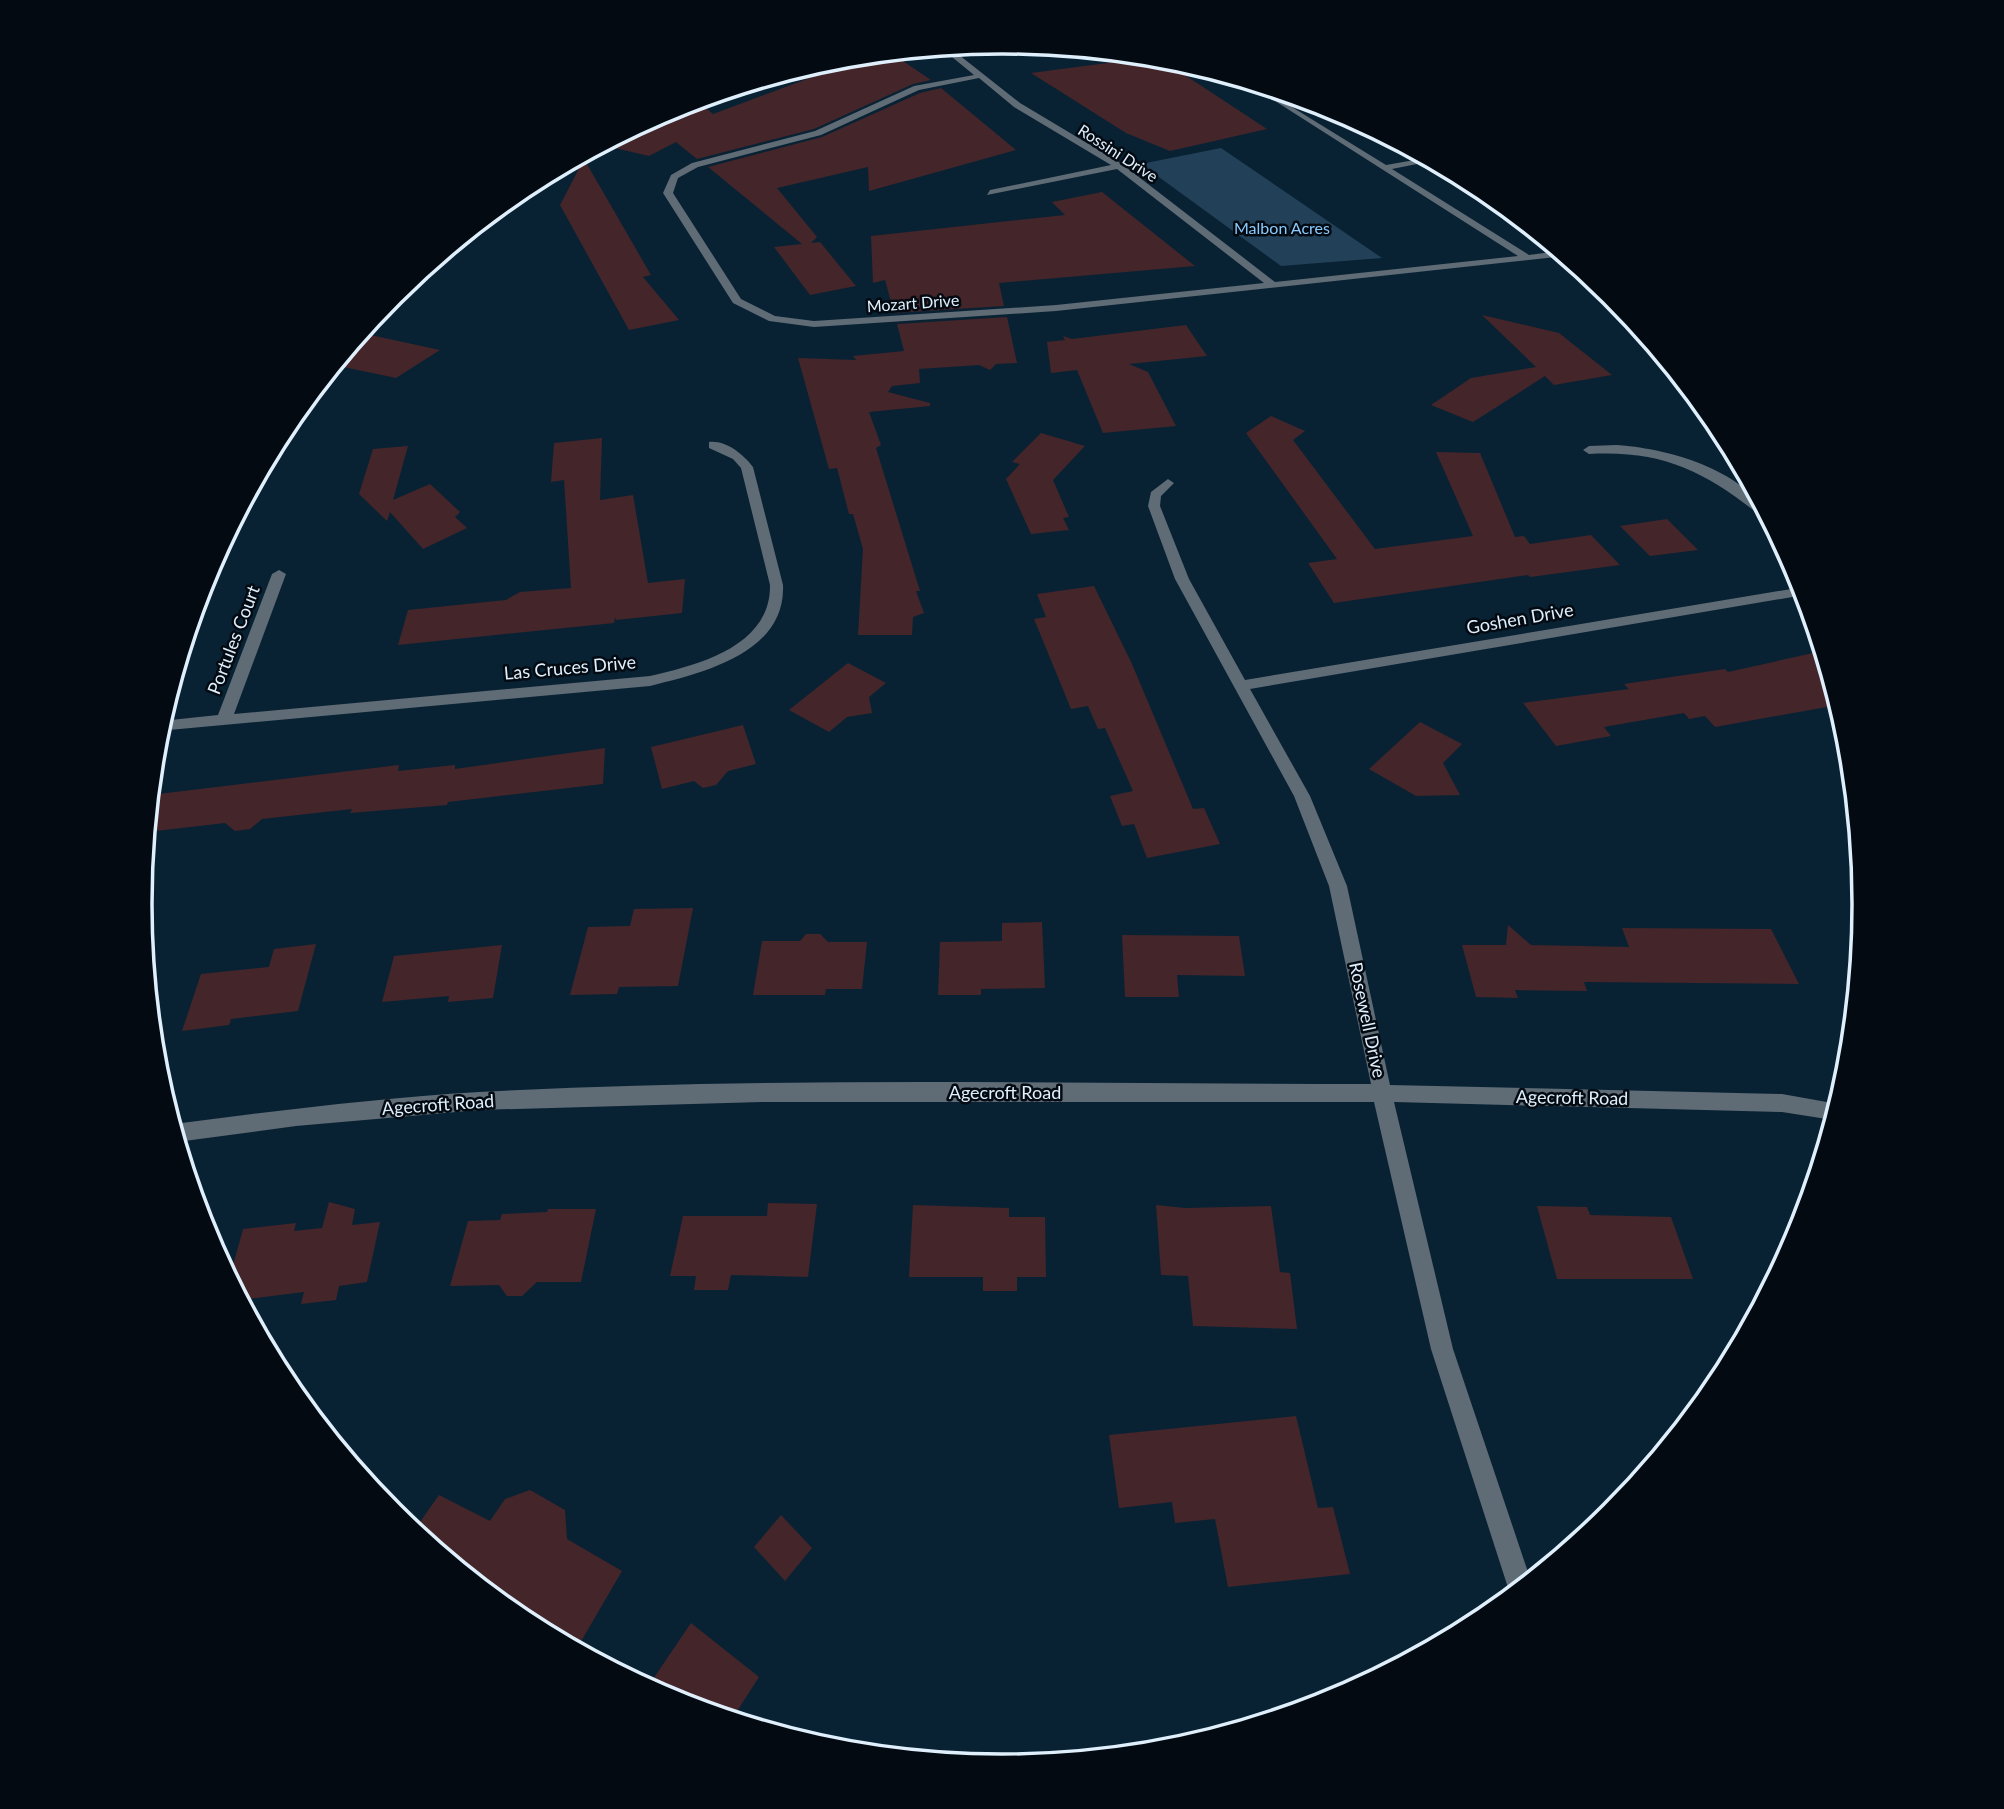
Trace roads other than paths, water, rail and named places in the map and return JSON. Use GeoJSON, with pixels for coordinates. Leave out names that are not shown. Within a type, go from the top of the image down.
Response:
{"type":"FeatureCollection","features":[{"type":"Feature","properties":{"kind":"street","name":"Rossini Drive"},"geometry":{"type":"LineString","coordinates":[[954,56],[1037,118],[1119,166],[1274,286]]}},
{"type":"Feature","properties":{"kind":"street","name":"Mozart Drive"},"geometry":{"type":"LineString","coordinates":[[979,76],[916,88],[818,133],[695,165],[674,177],[668,193],[737,301],[758,314],[790,323],[889,321],[1274,286],[1551,255]]}},
{"type":"Feature","properties":{"kind":"street"},"geometry":{"type":"LineString","coordinates":[[1274,99],[1528,258]]}},
{"type":"Feature","properties":{"kind":"street"},"geometry":{"type":"LineString","coordinates":[[1385,167],[1416,162]]}},
{"type":"Feature","properties":{"kind":"street"},"geometry":{"type":"LineString","coordinates":[[990,193],[1119,166]]}},
{"type":"Feature","properties":{"kind":"street","name":"Las Cruces Drive"},"geometry":{"type":"LineString","coordinates":[[171,725],[650,681],[685,674],[716,662],[760,631],[772,615],[777,599],[775,579],[747,467],[737,456],[713,445]]}},
{"type":"Feature","properties":{"kind":"street"},"geometry":{"type":"LineString","coordinates":[[1588,450],[1637,449],[1689,461],[1724,480],[1750,500]]}},
{"type":"Feature","properties":{"kind":"street","name":"Rosewell Drive"},"geometry":{"type":"LineString","coordinates":[[1168,483],[1155,495],[1154,506],[1182,579],[1302,796],[1338,886],[1442,1349],[1518,1580]]}},
{"type":"Feature","properties":{"kind":"street","name":"Portules Court"},"geometry":{"type":"LineString","coordinates":[[224,720],[279,574]]}},
{"type":"Feature","properties":{"kind":"street","name":"Goshen Drive"},"geometry":{"type":"LineString","coordinates":[[1243,685],[1793,593]]}},
{"type":"Feature","properties":{"kind":"street","name":"Agecroft Road"},"geometry":{"type":"LineString","coordinates":[[183,1132],[296,1116],[493,1100],[761,1093],[1383,1093],[1782,1103],[1826,1110]]}},
{"type":"Feature","properties":{"kind":"park label","name":"Malbon Acres"},"geometry":{"type":"Point","coordinates":[1282,228]}}]}
